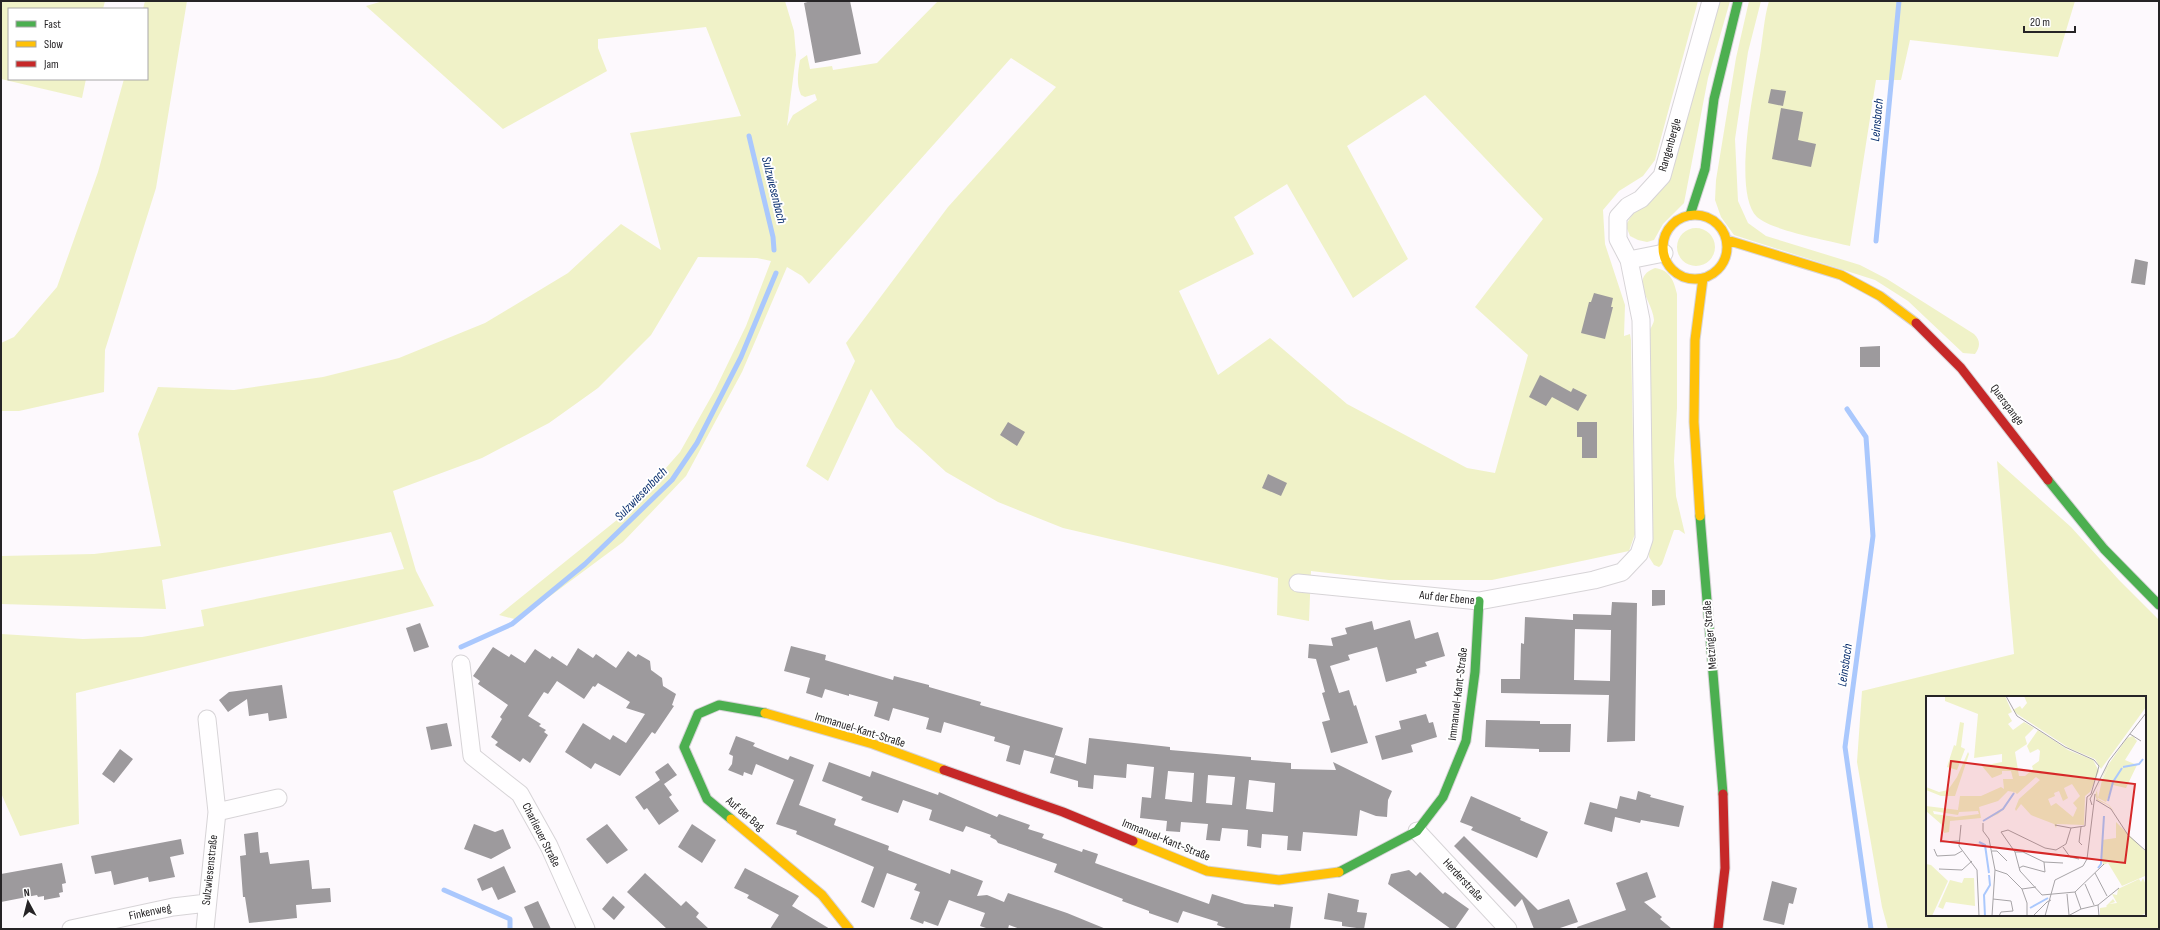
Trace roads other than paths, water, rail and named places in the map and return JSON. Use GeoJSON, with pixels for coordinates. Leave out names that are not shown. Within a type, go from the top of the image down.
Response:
{"type":"FeatureCollection","features":[{"type":"Feature","properties":{"kind":"main road"},"geometry":{"type":"LineString","coordinates":[[1706,196],[1705,169],[1714,99],[1738,1]]}},
{"type":"Feature","properties":{"kind":"main road"},"geometry":{"type":"LineString","coordinates":[[1690,215],[1705,169]]}},
{"type":"Feature","properties":{"kind":"main road"},"geometry":{"type":"LineString","coordinates":[[1707,214],[1720,226],[1727,240],[1729,258],[1717,271],[1703,278],[1683,277],[1671,267],[1664,253],[1663,243],[1666,233],[1672,225],[1690,215],[1707,214]]}},
{"type":"Feature","properties":{"kind":"main road"},"geometry":{"type":"LineString","coordinates":[[1727,240],[1802,263]]}},
{"type":"Feature","properties":{"kind":"main road"},"geometry":{"type":"LineString","coordinates":[[1758,260],[1802,263]]}},
{"type":"Feature","properties":{"kind":"main road","name":"Querspange"},"geometry":{"type":"LineString","coordinates":[[1802,263],[1855,282],[1876,293],[1899,308],[1932,336],[1967,372],[2099,543],[2159,606]]}},
{"type":"Feature","properties":{"kind":"main road"},"geometry":{"type":"LineString","coordinates":[[1683,277],[1685,289]]}},
{"type":"Feature","properties":{"kind":"main road","name":"Metzinger Straße"},"geometry":{"type":"LineString","coordinates":[[1703,278],[1695,340],[1696,453],[1725,815],[1725,868],[1718,929]]}},
{"type":"Feature","properties":{"kind":"main road","name":"Metzinger Straße"},"geometry":{"type":"LineString","coordinates":[[1688,309],[1695,340]]}},
{"type":"Feature","properties":{"kind":"main road","name":"Immanuel-Kant-Straße"},"geometry":{"type":"LineString","coordinates":[[719,705],[754,710],[873,744],[1063,812],[1207,871],[1279,880],[1338,872],[1417,831],[1444,797],[1466,741],[1475,672],[1479,601]]}},
{"type":"Feature","properties":{"kind":"main road","name":"Auf der Bag"},"geometry":{"type":"LineString","coordinates":[[719,705],[698,714],[684,747],[707,799],[822,895],[849,929]]}},
{"type":"Feature","properties":{"kind":"street","name":"Rangenbergle"},"geometry":{"type":"LineString","coordinates":[[1629,260],[1618,239],[1618,217],[1628,206],[1641,199],[1662,176],[1711,1]]}},
{"type":"Feature","properties":{"kind":"street"},"geometry":{"type":"LineString","coordinates":[[1629,260],[1664,253]]}},
{"type":"Feature","properties":{"kind":"street","name":"Auf der Ebene"},"geometry":{"type":"LineString","coordinates":[[1298,583],[1479,601],[1594,580],[1622,572],[1639,554],[1644,539],[1641,320],[1629,260]]}},
{"type":"Feature","properties":{"kind":"street","name":"Charlieuer Straße"},"geometry":{"type":"LineString","coordinates":[[461,664],[472,756],[520,794],[549,846],[586,929]]}},
{"type":"Feature","properties":{"kind":"street","name":"Sulzwiesenstraße"},"geometry":{"type":"LineString","coordinates":[[206,719],[217,812],[207,903],[206,929]]}},
{"type":"Feature","properties":{"kind":"street"},"geometry":{"type":"LineString","coordinates":[[217,812],[278,798]]}},
{"type":"Feature","properties":{"kind":"street","name":"Herderstraße"},"geometry":{"type":"LineString","coordinates":[[1417,831],[1508,929]]}},
{"type":"Feature","properties":{"kind":"street","name":"Finkenweg"},"geometry":{"type":"LineString","coordinates":[[71,929],[173,907],[207,903]]}},
{"type":"Feature","properties":{"kind":"waterway","name":"Leinsbach"},"geometry":{"type":"LineString","coordinates":[[1876,241],[1899,1]]}},
{"type":"Feature","properties":{"kind":"waterway","name":"Sulzwiesenbach"},"geometry":{"type":"LineString","coordinates":[[749,136],[773,237],[774,250]]}},
{"type":"Feature","properties":{"kind":"waterway","name":"Sulzwiesenbach"},"geometry":{"type":"LineString","coordinates":[[461,647],[512,624],[585,564],[672,480],[697,443],[741,357],[776,273]]}},
{"type":"Feature","properties":{"kind":"waterway","name":"Leinsbach"},"geometry":{"type":"LineString","coordinates":[[1847,409],[1866,437],[1873,536],[1845,747],[1871,929]]}},
{"type":"Feature","properties":{"kind":"waterway","name":"Sulzwiesenbach"},"geometry":{"type":"LineString","coordinates":[[444,890],[510,919],[510,929]]}}]}
